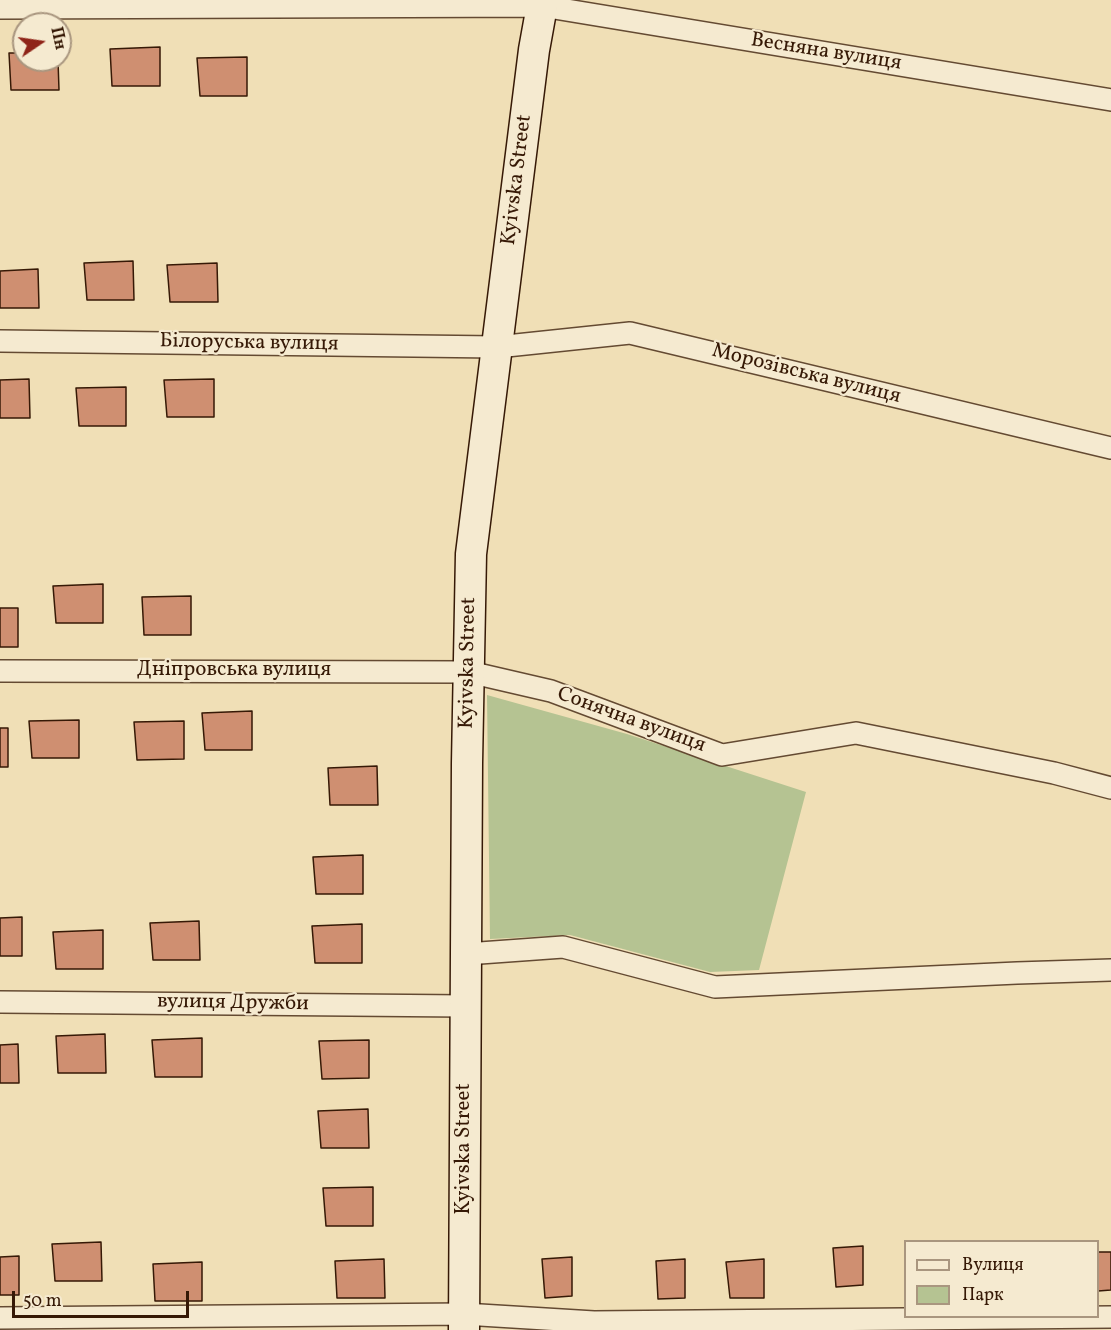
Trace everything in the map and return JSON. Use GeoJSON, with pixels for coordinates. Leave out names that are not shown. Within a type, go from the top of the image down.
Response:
{"type":"FeatureCollection","features":[{"type":"Feature","properties":{"kind":"main road","name":"Kyivska Street"},"geometry":{"type":"LineString","coordinates":[[464,1322],[471,554],[542,3]]}},
{"type":"Feature","properties":{"kind":"street","name":"Весняна вулиця"},"geometry":{"type":"LineString","coordinates":[[0,8],[542,3],[1111,100]]}},
{"type":"Feature","properties":{"kind":"street","name":"Морозівська вулиця"},"geometry":{"type":"LineString","coordinates":[[497,347],[630,333],[1111,448]]}},
{"type":"Feature","properties":{"kind":"street","name":"Білоруська вулиця"},"geometry":{"type":"LineString","coordinates":[[0,341],[497,347]]}},
{"type":"Feature","properties":{"kind":"street","name":"Дніпровська вулиця"},"geometry":{"type":"LineString","coordinates":[[0,671],[469,672]]}},
{"type":"Feature","properties":{"kind":"street","name":"Сонячна вулиця"},"geometry":{"type":"LineString","coordinates":[[469,672],[551,691],[722,755],[856,733],[1053,773],[1111,788]]}},
{"type":"Feature","properties":{"kind":"street"},"geometry":{"type":"LineString","coordinates":[[466,954],[563,946],[715,987],[1111,970]]}},
{"type":"Feature","properties":{"kind":"street","name":"вулиця Дружби"},"geometry":{"type":"LineString","coordinates":[[0,1002],[466,1006]]}},
{"type":"Feature","properties":{"kind":"street"},"geometry":{"type":"LineString","coordinates":[[0,1318],[594,1322],[1008,1318]]}},
{"type":"Feature","properties":{"kind":"green space"},"geometry":{"type":"Polygon","coordinates":[[[487,695],[627,734],[806,792],[759,970],[710,972],[570,935],[490,939],[487,695]]]}},
{"type":"Feature","properties":{"kind":"building"},"geometry":{"type":"Polygon","coordinates":[[[160,47],[160,86],[112,86],[110,49],[160,47]]]}},
{"type":"Feature","properties":{"kind":"building"},"geometry":{"type":"Polygon","coordinates":[[[9,53],[12,53],[12,72],[58,72],[59,90],[11,90],[9,53]]]}},
{"type":"Feature","properties":{"kind":"building"},"geometry":{"type":"Polygon","coordinates":[[[247,57],[247,96],[200,96],[197,58],[247,57]]]}},
{"type":"Feature","properties":{"kind":"building"},"geometry":{"type":"Polygon","coordinates":[[[133,261],[134,300],[87,300],[84,263],[133,261]]]}},
{"type":"Feature","properties":{"kind":"building"},"geometry":{"type":"Polygon","coordinates":[[[217,263],[218,302],[170,302],[167,265],[217,263]]]}},
{"type":"Feature","properties":{"kind":"building"},"geometry":{"type":"Polygon","coordinates":[[[38,269],[39,308],[0,308],[0,271],[38,269]]]}},
{"type":"Feature","properties":{"kind":"building"},"geometry":{"type":"Polygon","coordinates":[[[29,379],[30,418],[0,418],[0,380],[29,379]]]}},
{"type":"Feature","properties":{"kind":"building"},"geometry":{"type":"Polygon","coordinates":[[[214,379],[214,417],[167,417],[164,380],[214,379]]]}},
{"type":"Feature","properties":{"kind":"building"},"geometry":{"type":"Polygon","coordinates":[[[126,387],[126,426],[79,426],[76,388],[126,387]]]}},
{"type":"Feature","properties":{"kind":"building"},"geometry":{"type":"Polygon","coordinates":[[[103,584],[103,623],[56,623],[53,586],[103,584]]]}},
{"type":"Feature","properties":{"kind":"building"},"geometry":{"type":"Polygon","coordinates":[[[191,596],[191,635],[144,635],[142,597],[191,596]]]}},
{"type":"Feature","properties":{"kind":"building"},"geometry":{"type":"Polygon","coordinates":[[[0,608],[18,608],[18,647],[0,647],[0,608]]]}},
{"type":"Feature","properties":{"kind":"building"},"geometry":{"type":"Polygon","coordinates":[[[252,711],[252,750],[205,750],[202,713],[252,711]]]}},
{"type":"Feature","properties":{"kind":"building"},"geometry":{"type":"Polygon","coordinates":[[[79,720],[79,758],[32,758],[29,721],[79,720]]]}},
{"type":"Feature","properties":{"kind":"building"},"geometry":{"type":"Polygon","coordinates":[[[184,721],[184,759],[137,760],[134,722],[184,721]]]}},
{"type":"Feature","properties":{"kind":"building"},"geometry":{"type":"Polygon","coordinates":[[[0,728],[8,728],[8,767],[0,767],[0,728]]]}},
{"type":"Feature","properties":{"kind":"building"},"geometry":{"type":"Polygon","coordinates":[[[377,766],[378,805],[330,805],[328,768],[377,766]]]}},
{"type":"Feature","properties":{"kind":"building"},"geometry":{"type":"Polygon","coordinates":[[[363,855],[363,894],[316,894],[313,857],[363,855]]]}},
{"type":"Feature","properties":{"kind":"building"},"geometry":{"type":"Polygon","coordinates":[[[22,917],[22,956],[0,956],[0,918],[22,917]]]}},
{"type":"Feature","properties":{"kind":"building"},"geometry":{"type":"Polygon","coordinates":[[[199,921],[200,960],[153,960],[150,923],[199,921]]]}},
{"type":"Feature","properties":{"kind":"building"},"geometry":{"type":"Polygon","coordinates":[[[362,924],[362,963],[315,963],[312,926],[362,924]]]}},
{"type":"Feature","properties":{"kind":"building"},"geometry":{"type":"Polygon","coordinates":[[[103,930],[103,969],[56,969],[53,932],[103,930]]]}},
{"type":"Feature","properties":{"kind":"building"},"geometry":{"type":"Polygon","coordinates":[[[105,1034],[106,1073],[58,1073],[56,1036],[105,1034]]]}},
{"type":"Feature","properties":{"kind":"building"},"geometry":{"type":"Polygon","coordinates":[[[202,1038],[202,1077],[155,1077],[152,1040],[202,1038]]]}},
{"type":"Feature","properties":{"kind":"building"},"geometry":{"type":"Polygon","coordinates":[[[369,1040],[369,1078],[322,1079],[319,1041],[369,1040]]]}},
{"type":"Feature","properties":{"kind":"building"},"geometry":{"type":"Polygon","coordinates":[[[18,1044],[19,1083],[0,1083],[0,1045],[18,1044]]]}},
{"type":"Feature","properties":{"kind":"building"},"geometry":{"type":"Polygon","coordinates":[[[368,1109],[369,1148],[321,1148],[318,1111],[368,1109]]]}},
{"type":"Feature","properties":{"kind":"building"},"geometry":{"type":"Polygon","coordinates":[[[373,1187],[373,1226],[326,1226],[323,1188],[373,1187]]]}},
{"type":"Feature","properties":{"kind":"building"},"geometry":{"type":"Polygon","coordinates":[[[101,1242],[102,1281],[55,1281],[52,1244],[101,1242]]]}},
{"type":"Feature","properties":{"kind":"building"},"geometry":{"type":"Polygon","coordinates":[[[863,1246],[863,1285],[836,1287],[833,1248],[863,1246]]]}},
{"type":"Feature","properties":{"kind":"building"},"geometry":{"type":"Polygon","coordinates":[[[1099,1252],[1111,1252],[1111,1290],[1099,1291],[1099,1252]]]}},
{"type":"Feature","properties":{"kind":"building"},"geometry":{"type":"Polygon","coordinates":[[[19,1256],[19,1295],[0,1295],[0,1257],[19,1256]]]}},
{"type":"Feature","properties":{"kind":"building"},"geometry":{"type":"Polygon","coordinates":[[[572,1257],[572,1296],[545,1298],[542,1259],[572,1257]]]}},
{"type":"Feature","properties":{"kind":"building"},"geometry":{"type":"Polygon","coordinates":[[[384,1259],[385,1298],[337,1298],[335,1261],[384,1259]]]}},
{"type":"Feature","properties":{"kind":"building"},"geometry":{"type":"Polygon","coordinates":[[[685,1259],[685,1298],[658,1299],[656,1261],[685,1259]]]}},
{"type":"Feature","properties":{"kind":"building"},"geometry":{"type":"Polygon","coordinates":[[[764,1259],[764,1298],[730,1298],[726,1262],[764,1259]]]}},
{"type":"Feature","properties":{"kind":"building"},"geometry":{"type":"Polygon","coordinates":[[[202,1262],[202,1301],[155,1301],[153,1264],[202,1262]]]}}]}
